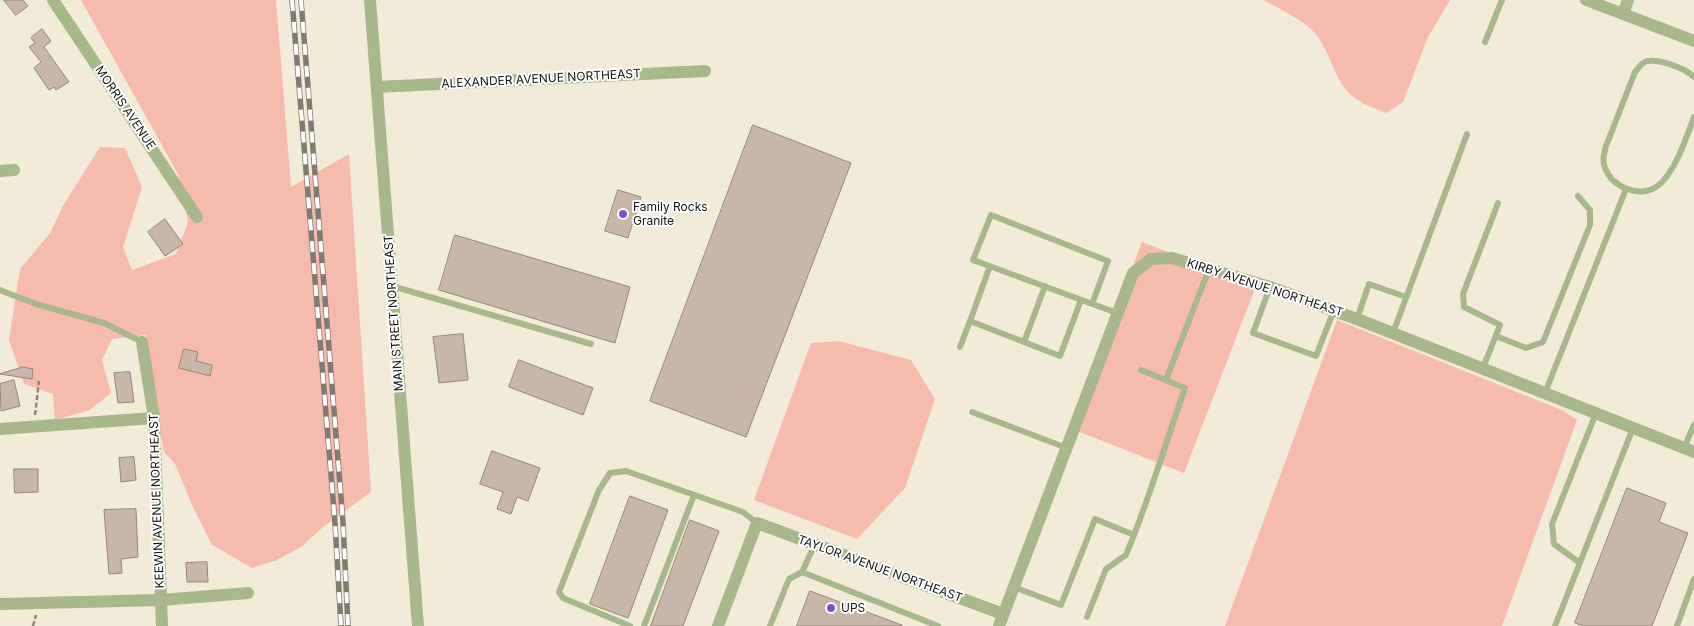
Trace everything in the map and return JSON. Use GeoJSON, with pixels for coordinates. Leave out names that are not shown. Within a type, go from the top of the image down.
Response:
{"type":"FeatureCollection","features":[{"type":"Feature","properties":{"kind":"street","name":"MORRIS AVENUE"},"geometry":{"type":"LineString","coordinates":[[53,0],[197,217]]}},
{"type":"Feature","properties":{"kind":"street","name":"MAIN STREET NORTHEAST"},"geometry":{"type":"LineString","coordinates":[[370,0],[418,626]]}},
{"type":"Feature","properties":{"kind":"street"},"geometry":{"type":"LineString","coordinates":[[1586,0],[1694,41]]}},
{"type":"Feature","properties":{"kind":"street"},"geometry":{"type":"LineString","coordinates":[[1623,14],[1628,0]]}},
{"type":"Feature","properties":{"kind":"street","name":"ALEXANDER AVENUE NORTHEAST"},"geometry":{"type":"LineString","coordinates":[[377,87],[705,71]]}},
{"type":"Feature","properties":{"kind":"street"},"geometry":{"type":"LineString","coordinates":[[0,171],[14,170]]}},
{"type":"Feature","properties":{"kind":"street","name":"KIRBY AVENUE NORTHEAST"},"geometry":{"type":"LineString","coordinates":[[1001,620],[1133,273],[1152,259],[1172,258],[1270,287],[1334,310],[1689,450]]}},
{"type":"Feature","properties":{"kind":"street","name":"KEEWIN AVENUE NORTHEAST"},"geometry":{"type":"LineString","coordinates":[[142,342],[154,418],[162,626]]}},
{"type":"Feature","properties":{"kind":"street"},"geometry":{"type":"LineString","coordinates":[[0,429],[154,418]]}},
{"type":"Feature","properties":{"kind":"street"},"geometry":{"type":"LineString","coordinates":[[718,626],[757,523]]}},
{"type":"Feature","properties":{"kind":"street","name":"TAYLOR AVENUE NORTHEAST"},"geometry":{"type":"LineString","coordinates":[[757,523],[815,544],[1001,620]]}},
{"type":"Feature","properties":{"kind":"street"},"geometry":{"type":"LineString","coordinates":[[0,604],[161,600],[248,593]]}},
{"type":"Feature","properties":{"kind":"lane"},"geometry":{"type":"LineString","coordinates":[[1485,42],[1502,0]]}},
{"type":"Feature","properties":{"kind":"lane"},"geometry":{"type":"LineString","coordinates":[[1694,77],[1675,67],[1648,61],[1641,64],[1635,72],[1603,158],[1605,168],[1611,178],[1626,189],[1646,191],[1656,188],[1662,183],[1684,144],[1694,117]]}},
{"type":"Feature","properties":{"kind":"lane"},"geometry":{"type":"LineString","coordinates":[[1392,333],[1467,134]]}},
{"type":"Feature","properties":{"kind":"lane"},"geometry":{"type":"LineString","coordinates":[[1544,393],[1626,189]]}},
{"type":"Feature","properties":{"kind":"lane"},"geometry":{"type":"LineString","coordinates":[[1496,336],[1526,348],[1544,342],[1590,225],[1590,210],[1578,196]]}},
{"type":"Feature","properties":{"kind":"lane"},"geometry":{"type":"LineString","coordinates":[[1483,368],[1500,324],[1464,307],[1463,294],[1498,203]]}},
{"type":"Feature","properties":{"kind":"lane"},"geometry":{"type":"LineString","coordinates":[[1092,304],[1108,261],[992,215],[973,260],[1045,286],[1081,300],[1092,304],[1117,313]]}},
{"type":"Feature","properties":{"kind":"lane"},"geometry":{"type":"LineString","coordinates":[[960,347],[990,266]]}},
{"type":"Feature","properties":{"kind":"lane"},"geometry":{"type":"LineString","coordinates":[[1166,380],[1209,268]]}},
{"type":"Feature","properties":{"kind":"lane"},"geometry":{"type":"LineString","coordinates":[[1357,319],[1369,284],[1406,298]]}},
{"type":"Feature","properties":{"kind":"lane"},"geometry":{"type":"LineString","coordinates":[[392,286],[590,344]]}},
{"type":"Feature","properties":{"kind":"lane"},"geometry":{"type":"LineString","coordinates":[[1024,342],[1045,286]]}},
{"type":"Feature","properties":{"kind":"lane"},"geometry":{"type":"LineString","coordinates":[[1270,287],[1253,333],[1316,356],[1334,310]]}},
{"type":"Feature","properties":{"kind":"lane"},"geometry":{"type":"LineString","coordinates":[[0,290],[36,304],[104,323],[142,342]]}},
{"type":"Feature","properties":{"kind":"lane"},"geometry":{"type":"LineString","coordinates":[[970,322],[1060,356],[1081,300]]}},
{"type":"Feature","properties":{"kind":"lane"},"geometry":{"type":"LineString","coordinates":[[1087,618],[1106,568],[1126,555],[1157,477],[1167,439],[1186,388],[1140,370]]}},
{"type":"Feature","properties":{"kind":"lane"},"geometry":{"type":"LineString","coordinates":[[972,412],[1067,448]]}},
{"type":"Feature","properties":{"kind":"lane"},"geometry":{"type":"LineString","coordinates":[[1580,563],[1554,544],[1552,524],[1596,413]]}},
{"type":"Feature","properties":{"kind":"lane"},"geometry":{"type":"LineString","coordinates":[[1689,450],[1694,425]]}},
{"type":"Feature","properties":{"kind":"lane"},"geometry":{"type":"LineString","coordinates":[[1555,626],[1633,428]]}},
{"type":"Feature","properties":{"kind":"lane"},"geometry":{"type":"LineString","coordinates":[[630,626],[563,598],[559,592],[599,490],[610,473],[626,471],[743,512],[757,523]]}},
{"type":"Feature","properties":{"kind":"lane"},"geometry":{"type":"LineString","coordinates":[[644,626],[694,495]]}},
{"type":"Feature","properties":{"kind":"lane"},"geometry":{"type":"LineString","coordinates":[[1014,587],[1061,605],[1095,519],[1134,535]]}},
{"type":"Feature","properties":{"kind":"lane"},"geometry":{"type":"LineString","coordinates":[[770,626],[789,579],[802,572],[815,544]]}},
{"type":"Feature","properties":{"kind":"lane"},"geometry":{"type":"LineString","coordinates":[[802,572],[938,626]]}},
{"type":"Feature","properties":{"kind":"lane"},"geometry":{"type":"LineString","coordinates":[[1677,626],[1694,579]]}},
{"type":"Feature","properties":{"kind":"path"},"geometry":{"type":"LineString","coordinates":[[36,427],[35,406],[38,381]]}},
{"type":"Feature","properties":{"kind":"shaded area"},"geometry":{"type":"Polygon","coordinates":[[[81,0],[276,0],[291,187],[349,154],[371,492],[323,527],[301,547],[277,560],[252,568],[212,545],[175,464],[164,452],[151,387],[146,335],[112,339],[102,360],[111,393],[90,410],[55,420],[53,394],[24,384],[9,340],[20,269],[50,233],[64,204],[100,147],[125,148],[142,187],[123,247],[132,270],[176,254],[188,222],[179,176],[81,0]]]}},
{"type":"Feature","properties":{"kind":"shaded area"},"geometry":{"type":"Polygon","coordinates":[[[1263,0],[1450,0],[1428,37],[1403,102],[1386,113],[1353,97],[1344,88],[1320,40],[1310,28],[1263,0]]]}},
{"type":"Feature","properties":{"kind":"shaded area"},"geometry":{"type":"Polygon","coordinates":[[[1142,242],[1256,286],[1184,473],[1072,429],[1142,242]]]}},
{"type":"Feature","properties":{"kind":"shaded area"},"geometry":{"type":"Polygon","coordinates":[[[1337,320],[1562,410],[1577,420],[1502,626],[1225,626],[1337,320]]]}},
{"type":"Feature","properties":{"kind":"shaded area"},"geometry":{"type":"Polygon","coordinates":[[[839,341],[911,360],[935,399],[905,488],[857,539],[754,500],[811,343],[839,341]]]}},
{"type":"Feature","properties":{"kind":"building"},"geometry":{"type":"Polygon","coordinates":[[[4,0],[23,0],[28,6],[16,15],[4,0]]]}},
{"type":"Feature","properties":{"kind":"building"},"geometry":{"type":"Polygon","coordinates":[[[42,29],[51,41],[44,47],[69,82],[56,90],[54,87],[49,90],[34,68],[41,62],[29,47],[35,43],[31,38],[42,29]]]}},
{"type":"Feature","properties":{"kind":"building"},"geometry":{"type":"Polygon","coordinates":[[[753,125],[851,163],[746,437],[650,401],[753,125]]]}},
{"type":"Feature","properties":{"kind":"building","name":"Family Rocks Granite"},"geometry":{"type":"Polygon","coordinates":[[[618,190],[641,197],[628,238],[605,231],[618,190]]]}},
{"type":"Feature","properties":{"kind":"building"},"geometry":{"type":"Polygon","coordinates":[[[165,219],[183,244],[165,256],[148,232],[165,219]]]}},
{"type":"Feature","properties":{"kind":"building"},"geometry":{"type":"Polygon","coordinates":[[[455,235],[630,287],[615,343],[439,290],[455,235]]]}},
{"type":"Feature","properties":{"kind":"building"},"geometry":{"type":"Polygon","coordinates":[[[463,334],[468,380],[439,383],[433,337],[463,334]]]}},
{"type":"Feature","properties":{"kind":"building"},"geometry":{"type":"Polygon","coordinates":[[[184,349],[198,352],[196,361],[212,365],[210,376],[179,368],[184,349]]]}},
{"type":"Feature","properties":{"kind":"building"},"geometry":{"type":"Polygon","coordinates":[[[519,360],[593,388],[583,415],[509,387],[519,360]]]}},
{"type":"Feature","properties":{"kind":"building"},"geometry":{"type":"Polygon","coordinates":[[[23,367],[33,369],[32,379],[0,374],[23,367]]]}},
{"type":"Feature","properties":{"kind":"building"},"geometry":{"type":"Polygon","coordinates":[[[130,372],[134,402],[118,403],[114,373],[130,372]]]}},
{"type":"Feature","properties":{"kind":"building"},"geometry":{"type":"Polygon","coordinates":[[[14,380],[20,406],[1,411],[0,384],[14,380]]]}},
{"type":"Feature","properties":{"kind":"building"},"geometry":{"type":"Polygon","coordinates":[[[492,451],[540,468],[528,501],[517,497],[511,514],[497,509],[503,492],[480,484],[492,451]]]}},
{"type":"Feature","properties":{"kind":"building"},"geometry":{"type":"Polygon","coordinates":[[[134,457],[136,480],[121,482],[119,458],[134,457]]]}},
{"type":"Feature","properties":{"kind":"building"},"geometry":{"type":"Polygon","coordinates":[[[14,469],[38,469],[38,492],[15,493],[14,469]]]}},
{"type":"Feature","properties":{"kind":"building"},"geometry":{"type":"Polygon","coordinates":[[[1627,488],[1666,503],[1659,522],[1688,533],[1652,626],[1584,626],[1575,623],[1627,488]]]}},
{"type":"Feature","properties":{"kind":"building"},"geometry":{"type":"Polygon","coordinates":[[[630,496],[668,510],[628,618],[590,604],[630,496]]]}},
{"type":"Feature","properties":{"kind":"building"},"geometry":{"type":"Polygon","coordinates":[[[136,509],[138,557],[121,559],[122,573],[109,574],[104,510],[136,509]]]}},
{"type":"Feature","properties":{"kind":"building"},"geometry":{"type":"Polygon","coordinates":[[[690,520],[719,531],[683,626],[651,626],[690,520]]]}},
{"type":"Feature","properties":{"kind":"building"},"geometry":{"type":"Polygon","coordinates":[[[207,562],[208,582],[187,582],[186,563],[207,562]]]}},
{"type":"Feature","properties":{"kind":"building","name":"UPS"},"geometry":{"type":"Polygon","coordinates":[[[810,591],[902,625],[902,626],[797,626],[810,591]]]}},
{"type":"Feature","properties":{"kind":"railway"},"geometry":{"type":"LineString","coordinates":[[292,0],[335,523],[341,626]]}},
{"type":"Feature","properties":{"kind":"railway"},"geometry":{"type":"LineString","coordinates":[[301,0],[343,522],[348,626]]}},
{"type":"Feature","properties":{"kind":"place","name":"Family Rocks Granite"},"geometry":{"type":"Point","coordinates":[623,214]}},
{"type":"Feature","properties":{"kind":"place","name":"UPS"},"geometry":{"type":"Point","coordinates":[831,608]}}]}
